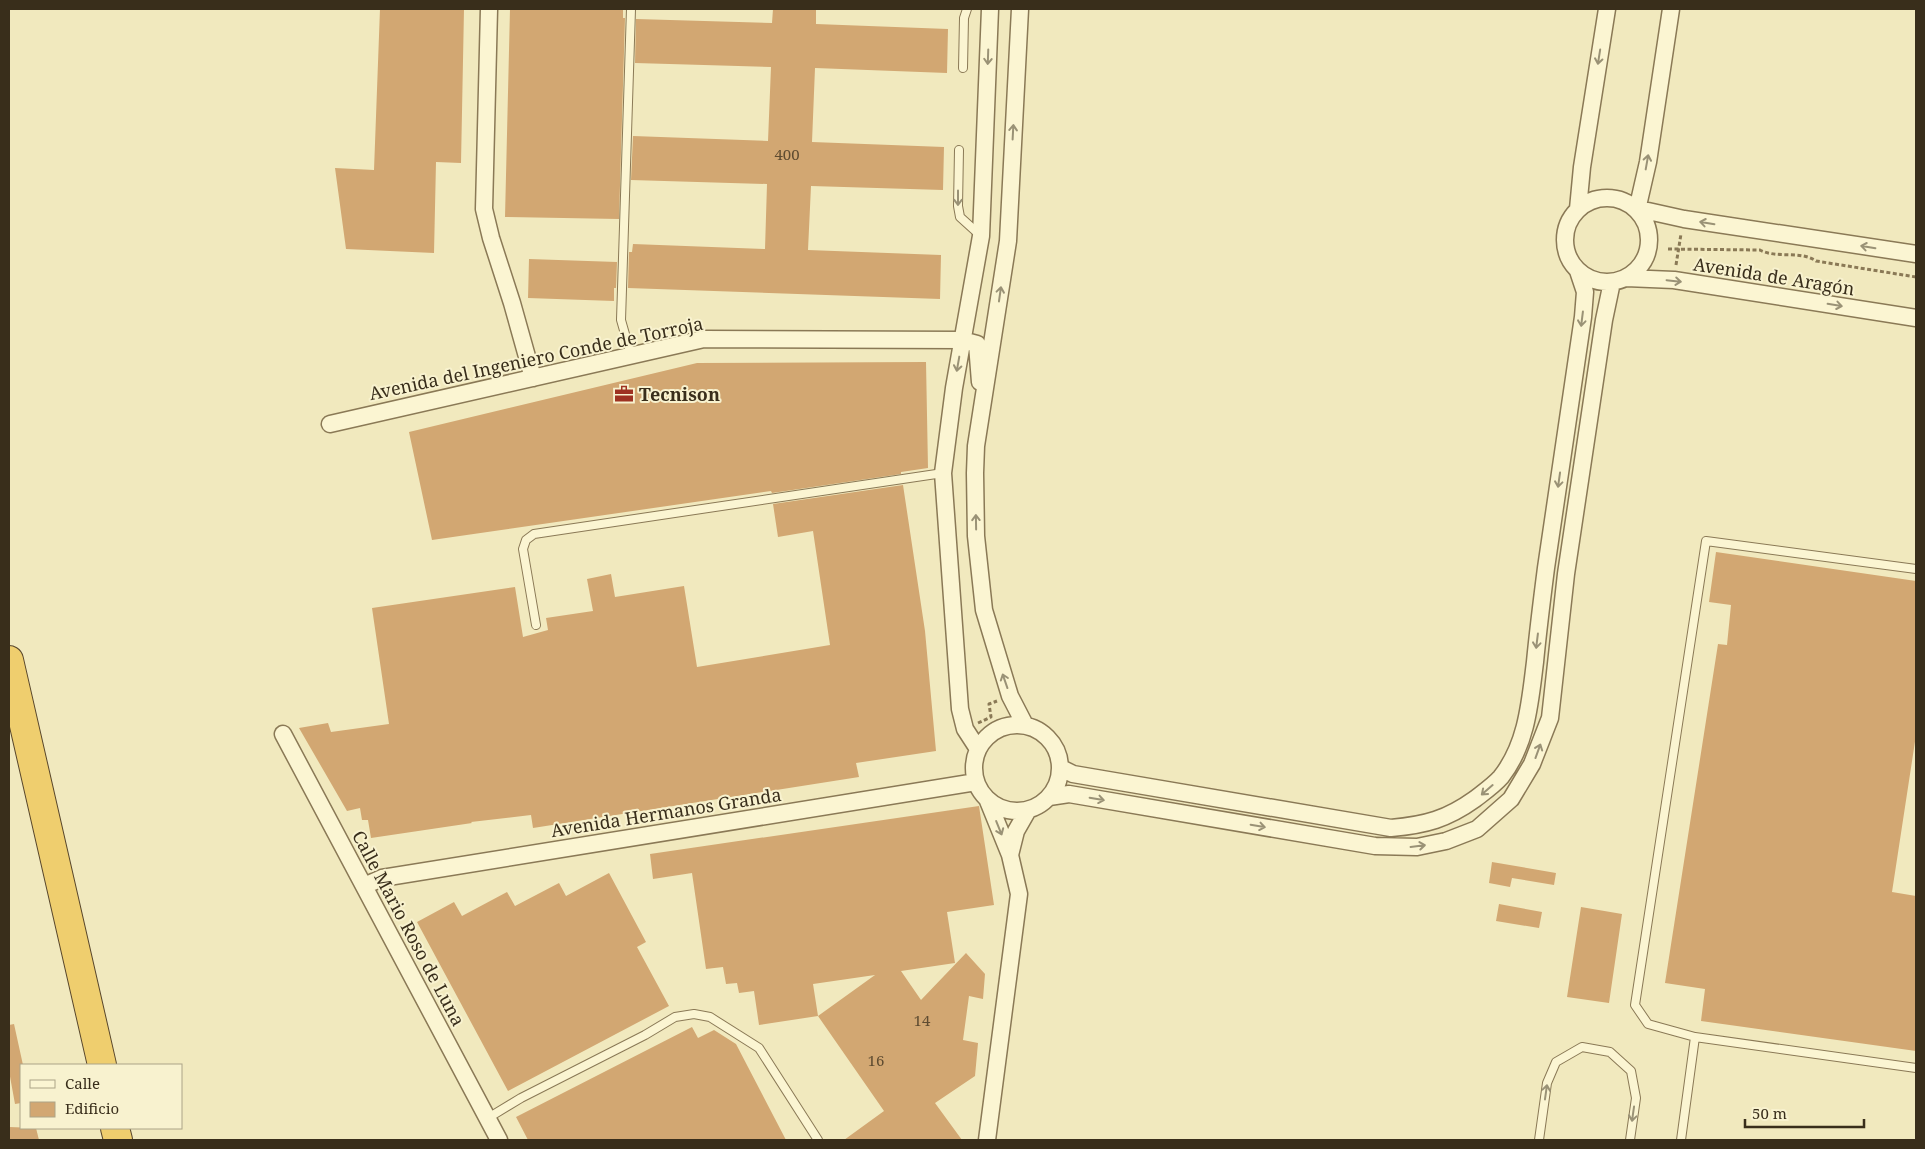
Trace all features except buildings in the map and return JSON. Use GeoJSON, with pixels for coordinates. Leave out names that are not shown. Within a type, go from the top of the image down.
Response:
{"type":"FeatureCollection","features":[{"type":"Feature","properties":{"kind":"highway"},"geometry":{"type":"LineString","coordinates":[[9,660],[102,1064]]}},
{"type":"Feature","properties":{"kind":"street"},"geometry":{"type":"LineString","coordinates":[[489,9],[484,208],[532,378]]}},
{"type":"Feature","properties":{"kind":"street"},"geometry":{"type":"LineString","coordinates":[[978,749],[965,730],[960,709],[943,474],[954,388],[981,236],[990,9]]}},
{"type":"Feature","properties":{"kind":"street"},"geometry":{"type":"LineString","coordinates":[[1020,9],[1008,241],[976,446],[975,473],[976,536],[984,610],[1010,696],[1025,725]]}},
{"type":"Feature","properties":{"kind":"street"},"geometry":{"type":"LineString","coordinates":[[1578,209],[1582,166],[1607,9]]}},
{"type":"Feature","properties":{"kind":"street"},"geometry":{"type":"LineString","coordinates":[[1638,211],[1648,162],[1669,12]]}},
{"type":"Feature","properties":{"kind":"street"},"geometry":{"type":"LineString","coordinates":[[1061,768],[1073,774],[1391,828],[1417,826],[1441,820],[1484,793],[1501,777],[1516,751],[1526,726],[1546,570],[1583,317],[1585,292],[1578,271],[1566,252],[1564,240],[1566,229],[1570,218],[1578,209],[1588,202],[1601,198],[1614,198],[1626,202],[1638,211],[1646,223],[1649,248],[1644,260],[1636,271],[1619,280],[1594,280],[1578,271]]}},
{"type":"Feature","properties":{"kind":"street"},"geometry":{"type":"LineString","coordinates":[[1638,211],[1648,211],[1684,219],[1916,254]]}},
{"type":"Feature","properties":{"kind":"street"},"geometry":{"type":"LineString","coordinates":[[988,801],[1003,809],[1020,812],[1036,807],[1049,798],[1069,794],[1365,845],[1393,848],[1417,847],[1446,841],[1478,829],[1511,799],[1532,764],[1550,718],[1566,574],[1604,320],[1619,280]]}},
{"type":"Feature","properties":{"kind":"street","name":"Avenida de Aragón"},"geometry":{"type":"LineString","coordinates":[[1619,280],[1674,280],[1916,318]]}},
{"type":"Feature","properties":{"kind":"street","name":"Avenida del Ingeniero Conde de Torroja"},"geometry":{"type":"LineString","coordinates":[[330,424],[704,339],[962,340]]}},
{"type":"Feature","properties":{"kind":"street"},"geometry":{"type":"LineString","coordinates":[[962,340],[977,344],[982,412]]}},
{"type":"Feature","properties":{"kind":"street"},"geometry":{"type":"LineString","coordinates":[[987,1140],[1019,894],[1010,855],[988,801],[976,782],[973,771],[974,760],[984,739],[992,732],[1014,724],[1037,729],[1047,736],[1059,756],[1061,768],[1060,778],[1049,798]]}},
{"type":"Feature","properties":{"kind":"street","name":"Calle Mario Roso de Luna"},"geometry":{"type":"LineString","coordinates":[[283,734],[500,1140]]}},
{"type":"Feature","properties":{"kind":"street","name":"Avenida Hermanos Granda"},"geometry":{"type":"LineString","coordinates":[[364,886],[382,878],[976,782]]}},
{"type":"Feature","properties":{"kind":"street"},"geometry":{"type":"LineString","coordinates":[[1010,855],[1016,830],[1028,810]]}},
{"type":"Feature","properties":{"kind":"lane"},"geometry":{"type":"LineString","coordinates":[[631,9],[621,320],[631,355]]}},
{"type":"Feature","properties":{"kind":"lane"},"geometry":{"type":"LineString","coordinates":[[963,68],[964,18],[967,9]]}},
{"type":"Feature","properties":{"kind":"lane"},"geometry":{"type":"LineString","coordinates":[[959,150],[958,206],[960,217],[981,236]]}},
{"type":"Feature","properties":{"kind":"lane"},"geometry":{"type":"LineString","coordinates":[[536,625],[523,549],[526,540],[534,534],[943,474]]}},
{"type":"Feature","properties":{"kind":"lane"},"geometry":{"type":"LineString","coordinates":[[1916,569],[1706,541],[1635,1005],[1648,1024],[1695,1037],[1916,1068]]}},
{"type":"Feature","properties":{"kind":"lane"},"geometry":{"type":"LineString","coordinates":[[488,1118],[675,1017],[694,1014],[710,1017],[759,1048],[818,1140]]}},
{"type":"Feature","properties":{"kind":"lane"},"geometry":{"type":"LineString","coordinates":[[1681,1140],[1695,1037]]}},
{"type":"Feature","properties":{"kind":"lane"},"geometry":{"type":"LineString","coordinates":[[1539,1140],[1547,1083],[1556,1062],[1582,1047],[1610,1052],[1631,1071],[1636,1098],[1630,1140]]}},
{"type":"Feature","properties":{"kind":"path"},"geometry":{"type":"LineString","coordinates":[[1676,271],[1682,228]]}},
{"type":"Feature","properties":{"kind":"path"},"geometry":{"type":"LineString","coordinates":[[1668,249],[1760,250],[1767,254],[1809,257],[1816,261],[1916,277]]}},
{"type":"Feature","properties":{"kind":"path"},"geometry":{"type":"LineString","coordinates":[[975,724],[992,717],[990,704],[998,700]]}},
{"type":"Feature","properties":{"kind":"place","name":"Tecnison"},"geometry":{"type":"Point","coordinates":[624,394]}}]}
